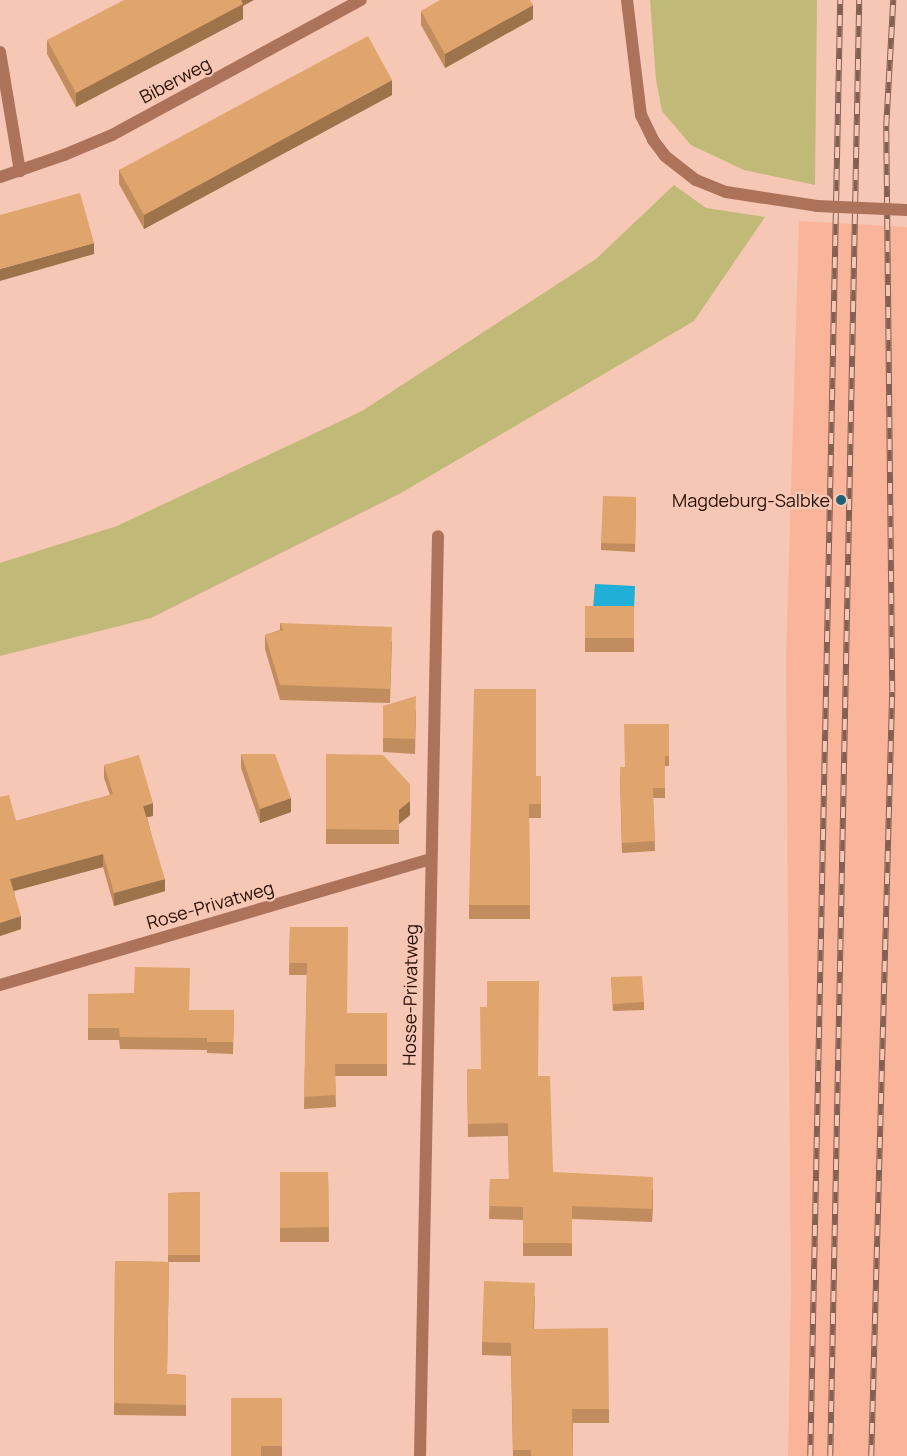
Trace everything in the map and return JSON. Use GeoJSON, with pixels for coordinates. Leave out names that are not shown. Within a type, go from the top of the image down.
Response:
{"type":"FeatureCollection","features":[{"type":"Feature","properties":{"kind":"street","name":"Biberweg"},"geometry":{"type":"LineString","coordinates":[[0,177],[20,171],[112,134],[361,0]]}},
{"type":"Feature","properties":{"kind":"street"},"geometry":{"type":"LineString","coordinates":[[626,0],[641,114],[653,140],[665,156],[696,180],[726,192],[817,206],[907,210]]}},
{"type":"Feature","properties":{"kind":"street"},"geometry":{"type":"LineString","coordinates":[[0,52],[20,171]]}},
{"type":"Feature","properties":{"kind":"street","name":"Hosse-Privatweg"},"geometry":{"type":"LineString","coordinates":[[420,1456],[430,859],[438,536]]}},
{"type":"Feature","properties":{"kind":"street","name":"Rose-Privatweg"},"geometry":{"type":"LineString","coordinates":[[0,985],[430,859]]}},
{"type":"Feature","properties":{"kind":"shaded area"},"geometry":{"type":"Polygon","coordinates":[[[650,0],[817,0],[815,185],[744,170],[691,145],[662,111],[656,80],[650,0]]]}},
{"type":"Feature","properties":{"kind":"shaded area"},"geometry":{"type":"Polygon","coordinates":[[[674,185],[706,208],[765,217],[694,321],[401,493],[151,618],[0,656],[0,563],[117,526],[362,411],[596,259],[674,185]]]}},
{"type":"Feature","properties":{"kind":"shaded area"},"geometry":{"type":"Polygon","coordinates":[[[799,221],[907,227],[907,1456],[788,1456],[791,1295],[786,661],[799,221]]]}},
{"type":"Feature","properties":{"kind":"water"},"geometry":{"type":"Polygon","coordinates":[[[595,584],[635,586],[634,611],[593,609],[595,584]]]}},
{"type":"Feature","properties":{"kind":"building"},"geometry":{"type":"Polygon","coordinates":[[[124,0],[241,0],[243,4],[76,93],[47,40],[124,0]]]}},
{"type":"Feature","properties":{"kind":"building"},"geometry":{"type":"Polygon","coordinates":[[[440,0],[530,0],[533,5],[445,54],[421,11],[440,0]]]}},
{"type":"Feature","properties":{"kind":"building"},"geometry":{"type":"Polygon","coordinates":[[[368,36],[392,80],[144,215],[119,170],[368,36]]]}},
{"type":"Feature","properties":{"kind":"building"},"geometry":{"type":"Polygon","coordinates":[[[80,193],[94,243],[0,269],[0,215],[80,193]]]}},
{"type":"Feature","properties":{"kind":"building"},"geometry":{"type":"Polygon","coordinates":[[[603,496],[636,497],[635,544],[601,543],[603,496]]]}},
{"type":"Feature","properties":{"kind":"building"},"geometry":{"type":"Polygon","coordinates":[[[585,606],[634,606],[634,638],[585,638],[585,606]]]}},
{"type":"Feature","properties":{"kind":"building"},"geometry":{"type":"Polygon","coordinates":[[[280,623],[392,627],[390,689],[280,685],[265,635],[283,630],[280,623]]]}},
{"type":"Feature","properties":{"kind":"building"},"geometry":{"type":"Polygon","coordinates":[[[474,689],[536,689],[536,776],[541,776],[541,804],[529,804],[530,905],[469,905],[474,689]]]}},
{"type":"Feature","properties":{"kind":"building"},"geometry":{"type":"Polygon","coordinates":[[[416,696],[415,739],[383,738],[383,706],[416,696]]]}},
{"type":"Feature","properties":{"kind":"building"},"geometry":{"type":"Polygon","coordinates":[[[624,724],[669,724],[669,756],[665,756],[665,788],[653,788],[655,841],[622,843],[620,767],[625,767],[624,724]]]}},
{"type":"Feature","properties":{"kind":"building"},"geometry":{"type":"Polygon","coordinates":[[[241,754],[275,754],[291,798],[260,809],[241,754]]]}},
{"type":"Feature","properties":{"kind":"building"},"geometry":{"type":"Polygon","coordinates":[[[326,754],[383,755],[410,784],[410,801],[399,810],[399,830],[326,829],[326,754]]]}},
{"type":"Feature","properties":{"kind":"building"},"geometry":{"type":"Polygon","coordinates":[[[139,755],[153,803],[143,806],[165,879],[114,893],[103,854],[10,879],[21,916],[0,923],[0,797],[9,795],[16,821],[113,794],[104,765],[139,755]]]}},
{"type":"Feature","properties":{"kind":"building"},"geometry":{"type":"Polygon","coordinates":[[[290,927],[348,927],[347,1013],[387,1013],[387,1064],[335,1064],[336,1095],[304,1097],[307,963],[289,963],[290,927]]]}},
{"type":"Feature","properties":{"kind":"building"},"geometry":{"type":"Polygon","coordinates":[[[135,967],[190,968],[189,1010],[234,1010],[233,1042],[207,1042],[207,1038],[120,1037],[119,1028],[88,1028],[88,994],[134,993],[135,967]]]}},
{"type":"Feature","properties":{"kind":"building"},"geometry":{"type":"Polygon","coordinates":[[[642,976],[644,1002],[613,1004],[611,977],[642,976]]]}},
{"type":"Feature","properties":{"kind":"building"},"geometry":{"type":"Polygon","coordinates":[[[487,981],[539,981],[538,1076],[550,1076],[553,1172],[653,1177],[652,1209],[572,1206],[572,1243],[523,1243],[523,1207],[489,1206],[490,1179],[509,1179],[508,1123],[468,1124],[467,1069],[481,1069],[480,1007],[487,1007],[487,981]]]}},
{"type":"Feature","properties":{"kind":"building"},"geometry":{"type":"Polygon","coordinates":[[[280,1172],[328,1172],[329,1227],[280,1228],[280,1172]]]}},
{"type":"Feature","properties":{"kind":"building"},"geometry":{"type":"Polygon","coordinates":[[[200,1192],[200,1255],[168,1255],[168,1193],[200,1192]]]}},
{"type":"Feature","properties":{"kind":"building"},"geometry":{"type":"Polygon","coordinates":[[[115,1261],[169,1262],[167,1374],[186,1375],[186,1405],[114,1403],[115,1261]]]}},
{"type":"Feature","properties":{"kind":"building"},"geometry":{"type":"Polygon","coordinates":[[[484,1281],[535,1283],[533,1329],[608,1328],[609,1409],[572,1409],[573,1456],[531,1456],[531,1450],[513,1450],[511,1343],[482,1342],[484,1281]]]}},
{"type":"Feature","properties":{"kind":"building"},"geometry":{"type":"Polygon","coordinates":[[[231,1398],[282,1398],[282,1446],[261,1446],[261,1456],[231,1456],[231,1398]]]}},
{"type":"Feature","properties":{"kind":"railway"},"geometry":{"type":"LineString","coordinates":[[810,1456],[840,0]]}},
{"type":"Feature","properties":{"kind":"railway"},"geometry":{"type":"LineString","coordinates":[[830,1456],[859,0]]}},
{"type":"Feature","properties":{"kind":"railway"},"geometry":{"type":"LineString","coordinates":[[871,1456],[892,692],[886,126],[893,0]]}},
{"type":"Feature","properties":{"kind":"place","name":"Magdeburg-Salbke"},"geometry":{"type":"Point","coordinates":[841,500]}}]}
